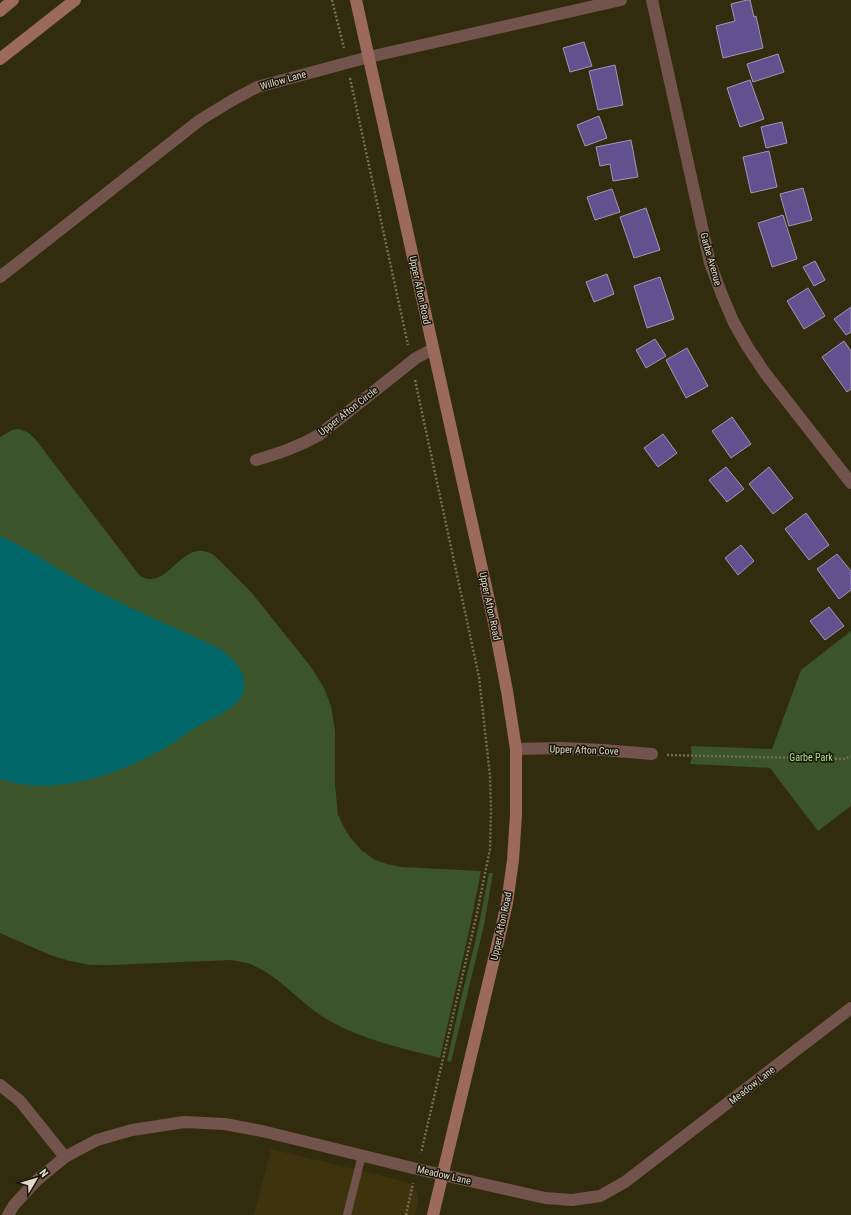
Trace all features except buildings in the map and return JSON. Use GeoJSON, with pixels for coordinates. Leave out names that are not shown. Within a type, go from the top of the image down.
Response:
{"type":"FeatureCollection","features":[{"type":"Feature","properties":{"kind":"street"},"geometry":{"type":"LineString","coordinates":[[0,10],[13,0]]}},
{"type":"Feature","properties":{"kind":"street"},"geometry":{"type":"LineString","coordinates":[[0,59],[75,0]]}},
{"type":"Feature","properties":{"kind":"street","name":"Upper Afton Road"},"geometry":{"type":"LineString","coordinates":[[356,0],[494,623],[508,691],[516,749],[516,808],[514,846],[507,903],[433,1215]]}},
{"type":"Feature","properties":{"kind":"street","name":"Willow Lane"},"geometry":{"type":"LineString","coordinates":[[0,277],[200,120],[257,87],[347,62],[621,0]]}},
{"type":"Feature","properties":{"kind":"street","name":"Garbe Avenue"},"geometry":{"type":"LineString","coordinates":[[652,0],[710,263],[722,295],[733,321],[761,368],[851,483]]}},
{"type":"Feature","properties":{"kind":"street","name":"Upper Afton Circle"},"geometry":{"type":"LineString","coordinates":[[256,460],[303,444],[319,435],[411,362],[433,349]]}},
{"type":"Feature","properties":{"kind":"street","name":"Upper Afton Cove"},"geometry":{"type":"LineString","coordinates":[[516,749],[562,748],[652,754]]}},
{"type":"Feature","properties":{"kind":"street","name":"Meadow Lane"},"geometry":{"type":"LineString","coordinates":[[8,1215],[14,1205],[36,1181],[65,1157],[97,1140],[132,1130],[184,1122],[226,1124],[262,1131],[442,1175],[545,1198],[572,1200],[600,1196],[625,1182],[851,1008]]}},
{"type":"Feature","properties":{"kind":"street"},"geometry":{"type":"LineString","coordinates":[[0,1085],[20,1101],[65,1157]]}},
{"type":"Feature","properties":{"kind":"lane"},"geometry":{"type":"LineString","coordinates":[[347,1215],[362,1155]]}},
{"type":"Feature","properties":{"kind":"path"},"geometry":{"type":"LineString","coordinates":[[332,0],[347,62],[480,677],[490,776],[490,849],[477,913],[406,1215]]}},
{"type":"Feature","properties":{"kind":"path"},"geometry":{"type":"LineString","coordinates":[[652,754],[844,759],[851,756]]}},
{"type":"Feature","properties":{"kind":"shaded area"},"geometry":{"type":"Polygon","coordinates":[[[271,1149],[407,1182],[413,1186],[418,1195],[415,1215],[254,1215],[271,1149]]]}},
{"type":"Feature","properties":{"kind":"green space"},"geometry":{"type":"Polygon","coordinates":[[[19,429],[29,433],[36,440],[140,576],[148,579],[157,578],[187,555],[195,551],[205,551],[215,556],[251,592],[311,667],[324,688],[331,706],[335,731],[335,785],[338,815],[350,837],[361,850],[375,860],[402,867],[481,871],[468,936],[440,1058],[384,1043],[343,1028],[310,1007],[272,976],[248,963],[230,960],[90,965],[50,955],[0,933],[0,437],[12,430],[19,429]]]}},
{"type":"Feature","properties":{"kind":"green space","name":"Garbe Park"},"geometry":{"type":"Polygon","coordinates":[[[851,631],[851,806],[818,831],[770,768],[690,764],[692,757],[691,746],[772,749],[801,670],[851,631]]]}},
{"type":"Feature","properties":{"kind":"green space"},"geometry":{"type":"Polygon","coordinates":[[[489,873],[493,873],[484,925],[451,1062],[447,1061],[476,939],[489,873]]]}},
{"type":"Feature","properties":{"kind":"water"},"geometry":{"type":"Polygon","coordinates":[[[0,536],[24,548],[93,589],[222,650],[240,668],[244,679],[244,686],[240,699],[225,712],[200,725],[160,751],[103,776],[62,785],[41,786],[20,784],[0,779],[0,536]]]}}]}
